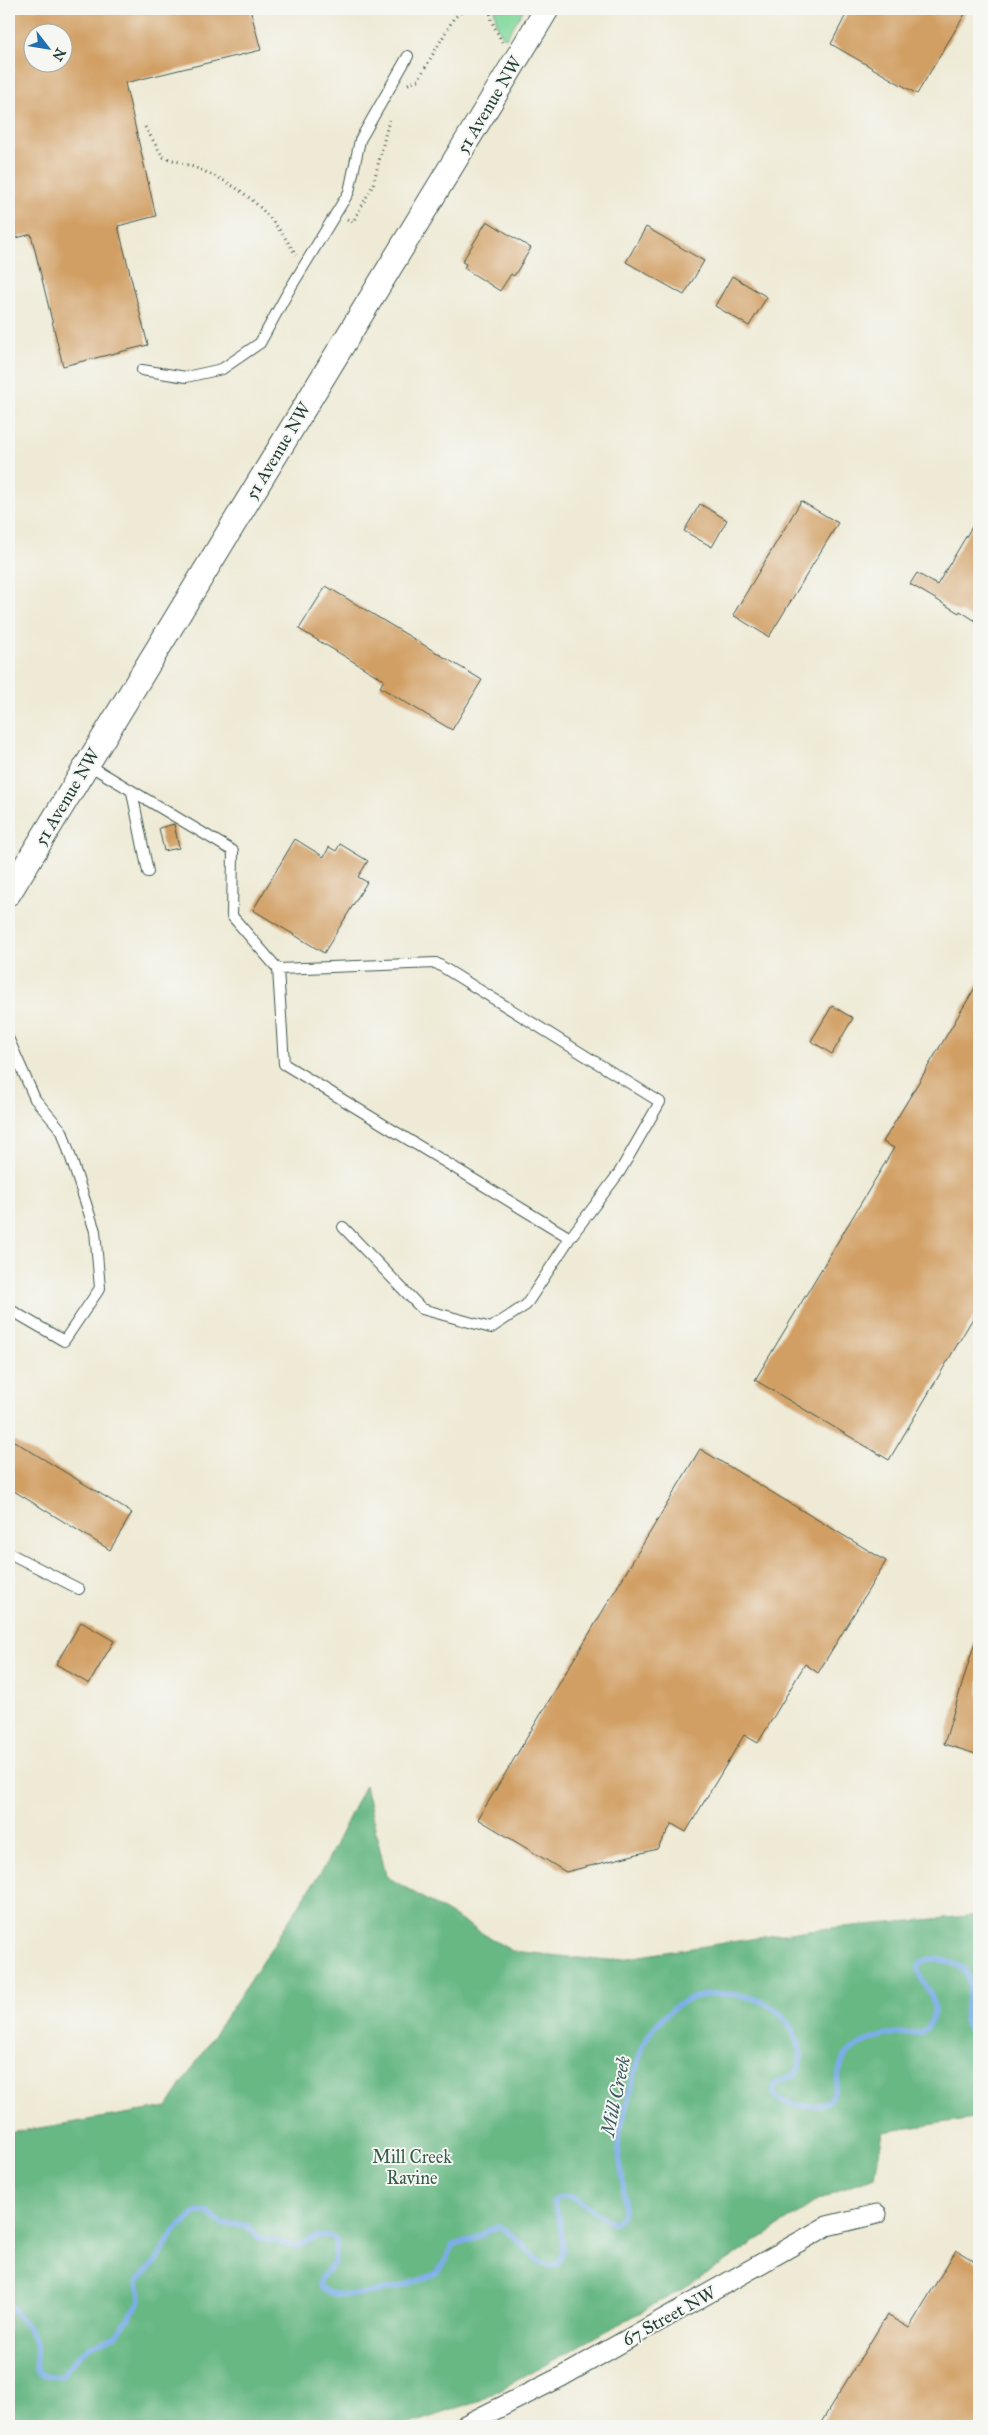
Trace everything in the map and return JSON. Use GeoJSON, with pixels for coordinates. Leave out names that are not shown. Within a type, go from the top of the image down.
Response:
{"type":"FeatureCollection","features":[{"type":"Feature","properties":{"kind":"street","name":"51 Avenue NW"},"geometry":{"type":"LineString","coordinates":[[9,893],[547,9]]}},
{"type":"Feature","properties":{"kind":"street","name":"67 Street NW"},"geometry":{"type":"LineString","coordinates":[[463,2426],[530,2394],[827,2226],[877,2214]]}},
{"type":"Feature","properties":{"kind":"lane"},"geometry":{"type":"LineString","coordinates":[[142,370],[186,377],[222,369],[260,343],[288,292],[349,192],[360,140],[408,56]]}},
{"type":"Feature","properties":{"kind":"lane"},"geometry":{"type":"LineString","coordinates":[[87,764],[233,851],[232,916],[278,969],[284,1064],[570,1238]]}},
{"type":"Feature","properties":{"kind":"lane"},"geometry":{"type":"LineString","coordinates":[[132,792],[148,872]]}},
{"type":"Feature","properties":{"kind":"lane"},"geometry":{"type":"LineString","coordinates":[[278,969],[436,963],[660,1102],[618,1173],[570,1238],[526,1305],[491,1328],[422,1308],[343,1227]]}},
{"type":"Feature","properties":{"kind":"lane"},"geometry":{"type":"LineString","coordinates":[[9,1040],[35,1099],[62,1131],[95,1231],[100,1288],[64,1342],[9,1309]]}},
{"type":"Feature","properties":{"kind":"lane"},"geometry":{"type":"LineString","coordinates":[[9,1554],[79,1589]]}},
{"type":"Feature","properties":{"kind":"path"},"geometry":{"type":"LineString","coordinates":[[403,89],[418,80],[454,18],[465,9]]}},
{"type":"Feature","properties":{"kind":"path"},"geometry":{"type":"LineString","coordinates":[[490,9],[491,20],[502,42]]}},
{"type":"Feature","properties":{"kind":"path"},"geometry":{"type":"LineString","coordinates":[[336,212],[353,222],[373,185],[390,113]]}},
{"type":"Feature","properties":{"kind":"path"},"geometry":{"type":"LineString","coordinates":[[145,127],[163,157],[202,168],[241,190],[282,232],[296,255],[299,249]]}},
{"type":"Feature","properties":{"kind":"green space"},"geometry":{"type":"Polygon","coordinates":[[[494,9],[524,9],[506,38],[503,37],[498,28],[494,9]]]}},
{"type":"Feature","properties":{"kind":"green space","name":"Mill Creek Ravine"},"geometry":{"type":"Polygon","coordinates":[[[365,1785],[386,1876],[512,1951],[608,1961],[809,1930],[979,1915],[979,2117],[883,2132],[875,2176],[818,2200],[690,2285],[481,2400],[404,2426],[9,2426],[9,2133],[167,2107],[326,1864],[365,1785]]]}},
{"type":"Feature","properties":{"kind":"building"},"geometry":{"type":"Polygon","coordinates":[[[9,9],[250,9],[261,50],[125,83],[156,216],[118,226],[148,345],[63,366],[31,234],[13,239],[9,223],[9,9]]]}},
{"type":"Feature","properties":{"kind":"building"},"geometry":{"type":"Polygon","coordinates":[[[849,9],[968,9],[917,94],[831,44],[849,9]]]}},
{"type":"Feature","properties":{"kind":"building"},"geometry":{"type":"Polygon","coordinates":[[[487,221],[531,248],[514,276],[511,274],[500,291],[464,268],[466,264],[462,262],[487,221]]]}},
{"type":"Feature","properties":{"kind":"building"},"geometry":{"type":"Polygon","coordinates":[[[646,227],[704,261],[684,295],[626,262],[646,227]]]}},
{"type":"Feature","properties":{"kind":"building"},"geometry":{"type":"Polygon","coordinates":[[[732,276],[767,297],[749,326],[715,306],[732,276]]]}},
{"type":"Feature","properties":{"kind":"building"},"geometry":{"type":"Polygon","coordinates":[[[801,501],[838,523],[769,637],[733,615],[801,501]]]}},
{"type":"Feature","properties":{"kind":"building"},"geometry":{"type":"Polygon","coordinates":[[[700,504],[727,520],[712,547],[684,531],[700,504]]]}},
{"type":"Feature","properties":{"kind":"building"},"geometry":{"type":"Polygon","coordinates":[[[979,515],[979,623],[910,584],[917,573],[937,585],[979,515]]]}},
{"type":"Feature","properties":{"kind":"building"},"geometry":{"type":"Polygon","coordinates":[[[326,586],[482,680],[452,730],[380,687],[384,680],[299,629],[326,586]]]}},
{"type":"Feature","properties":{"kind":"building"},"geometry":{"type":"Polygon","coordinates":[[[174,824],[179,848],[164,851],[159,828],[174,824]]]}},
{"type":"Feature","properties":{"kind":"building"},"geometry":{"type":"Polygon","coordinates":[[[295,839],[324,857],[329,847],[336,851],[340,844],[368,861],[358,877],[367,882],[324,953],[253,910],[295,839]]]}},
{"type":"Feature","properties":{"kind":"building"},"geometry":{"type":"Polygon","coordinates":[[[979,981],[979,1308],[889,1460],[755,1380],[894,1148],[883,1142],[979,981]]]}},
{"type":"Feature","properties":{"kind":"building"},"geometry":{"type":"Polygon","coordinates":[[[832,1006],[853,1018],[832,1054],[811,1041],[832,1006]]]}},
{"type":"Feature","properties":{"kind":"building"},"geometry":{"type":"Polygon","coordinates":[[[9,1438],[132,1513],[110,1550],[9,1488],[9,1438]]]}},
{"type":"Feature","properties":{"kind":"building"},"geometry":{"type":"Polygon","coordinates":[[[700,1449],[886,1561],[818,1673],[805,1664],[758,1743],[744,1735],[686,1832],[672,1824],[657,1849],[566,1872],[478,1819],[700,1449]]]}},
{"type":"Feature","properties":{"kind":"building"},"geometry":{"type":"Polygon","coordinates":[[[81,1622],[114,1641],[89,1684],[56,1664],[81,1622]]]}},
{"type":"Feature","properties":{"kind":"building"},"geometry":{"type":"Polygon","coordinates":[[[976,1638],[979,1639],[979,1755],[944,1744],[976,1638]]]}},
{"type":"Feature","properties":{"kind":"building"},"geometry":{"type":"Polygon","coordinates":[[[956,2250],[979,2264],[979,2426],[819,2426],[887,2315],[909,2328],[956,2250]]]}},
{"type":"Feature","properties":{"kind":"waterway","name":"Mill Creek"},"geometry":{"type":"LineString","coordinates":[[9,2304],[33,2335],[36,2347],[37,2370],[41,2374],[61,2376],[80,2354],[91,2346],[117,2335],[140,2301],[138,2280],[159,2258],[173,2232],[198,2211],[207,2212],[222,2224],[246,2225],[259,2238],[297,2246],[317,2236],[330,2236],[337,2242],[334,2263],[320,2279],[319,2284],[326,2291],[339,2294],[375,2292],[395,2288],[427,2277],[440,2269],[453,2245],[478,2237],[497,2226],[512,2235],[542,2263],[558,2264],[563,2250],[559,2217],[553,2202],[556,2198],[564,2196],[579,2200],[613,2223],[622,2215],[624,2189],[618,2138],[642,2046],[655,2027],[671,2010],[695,1998],[724,1994],[752,1998],[776,2010],[788,2022],[800,2049],[801,2060],[795,2074],[775,2085],[774,2094],[785,2102],[793,2104],[818,2105],[830,2100],[844,2058],[857,2046],[877,2037],[890,2034],[920,2032],[928,2026],[934,2013],[933,2002],[918,1969],[920,1964],[926,1960],[936,1959],[950,1962],[959,1966],[967,1974],[970,1983],[965,2013],[966,2022],[970,2030],[979,2037]]}}]}
